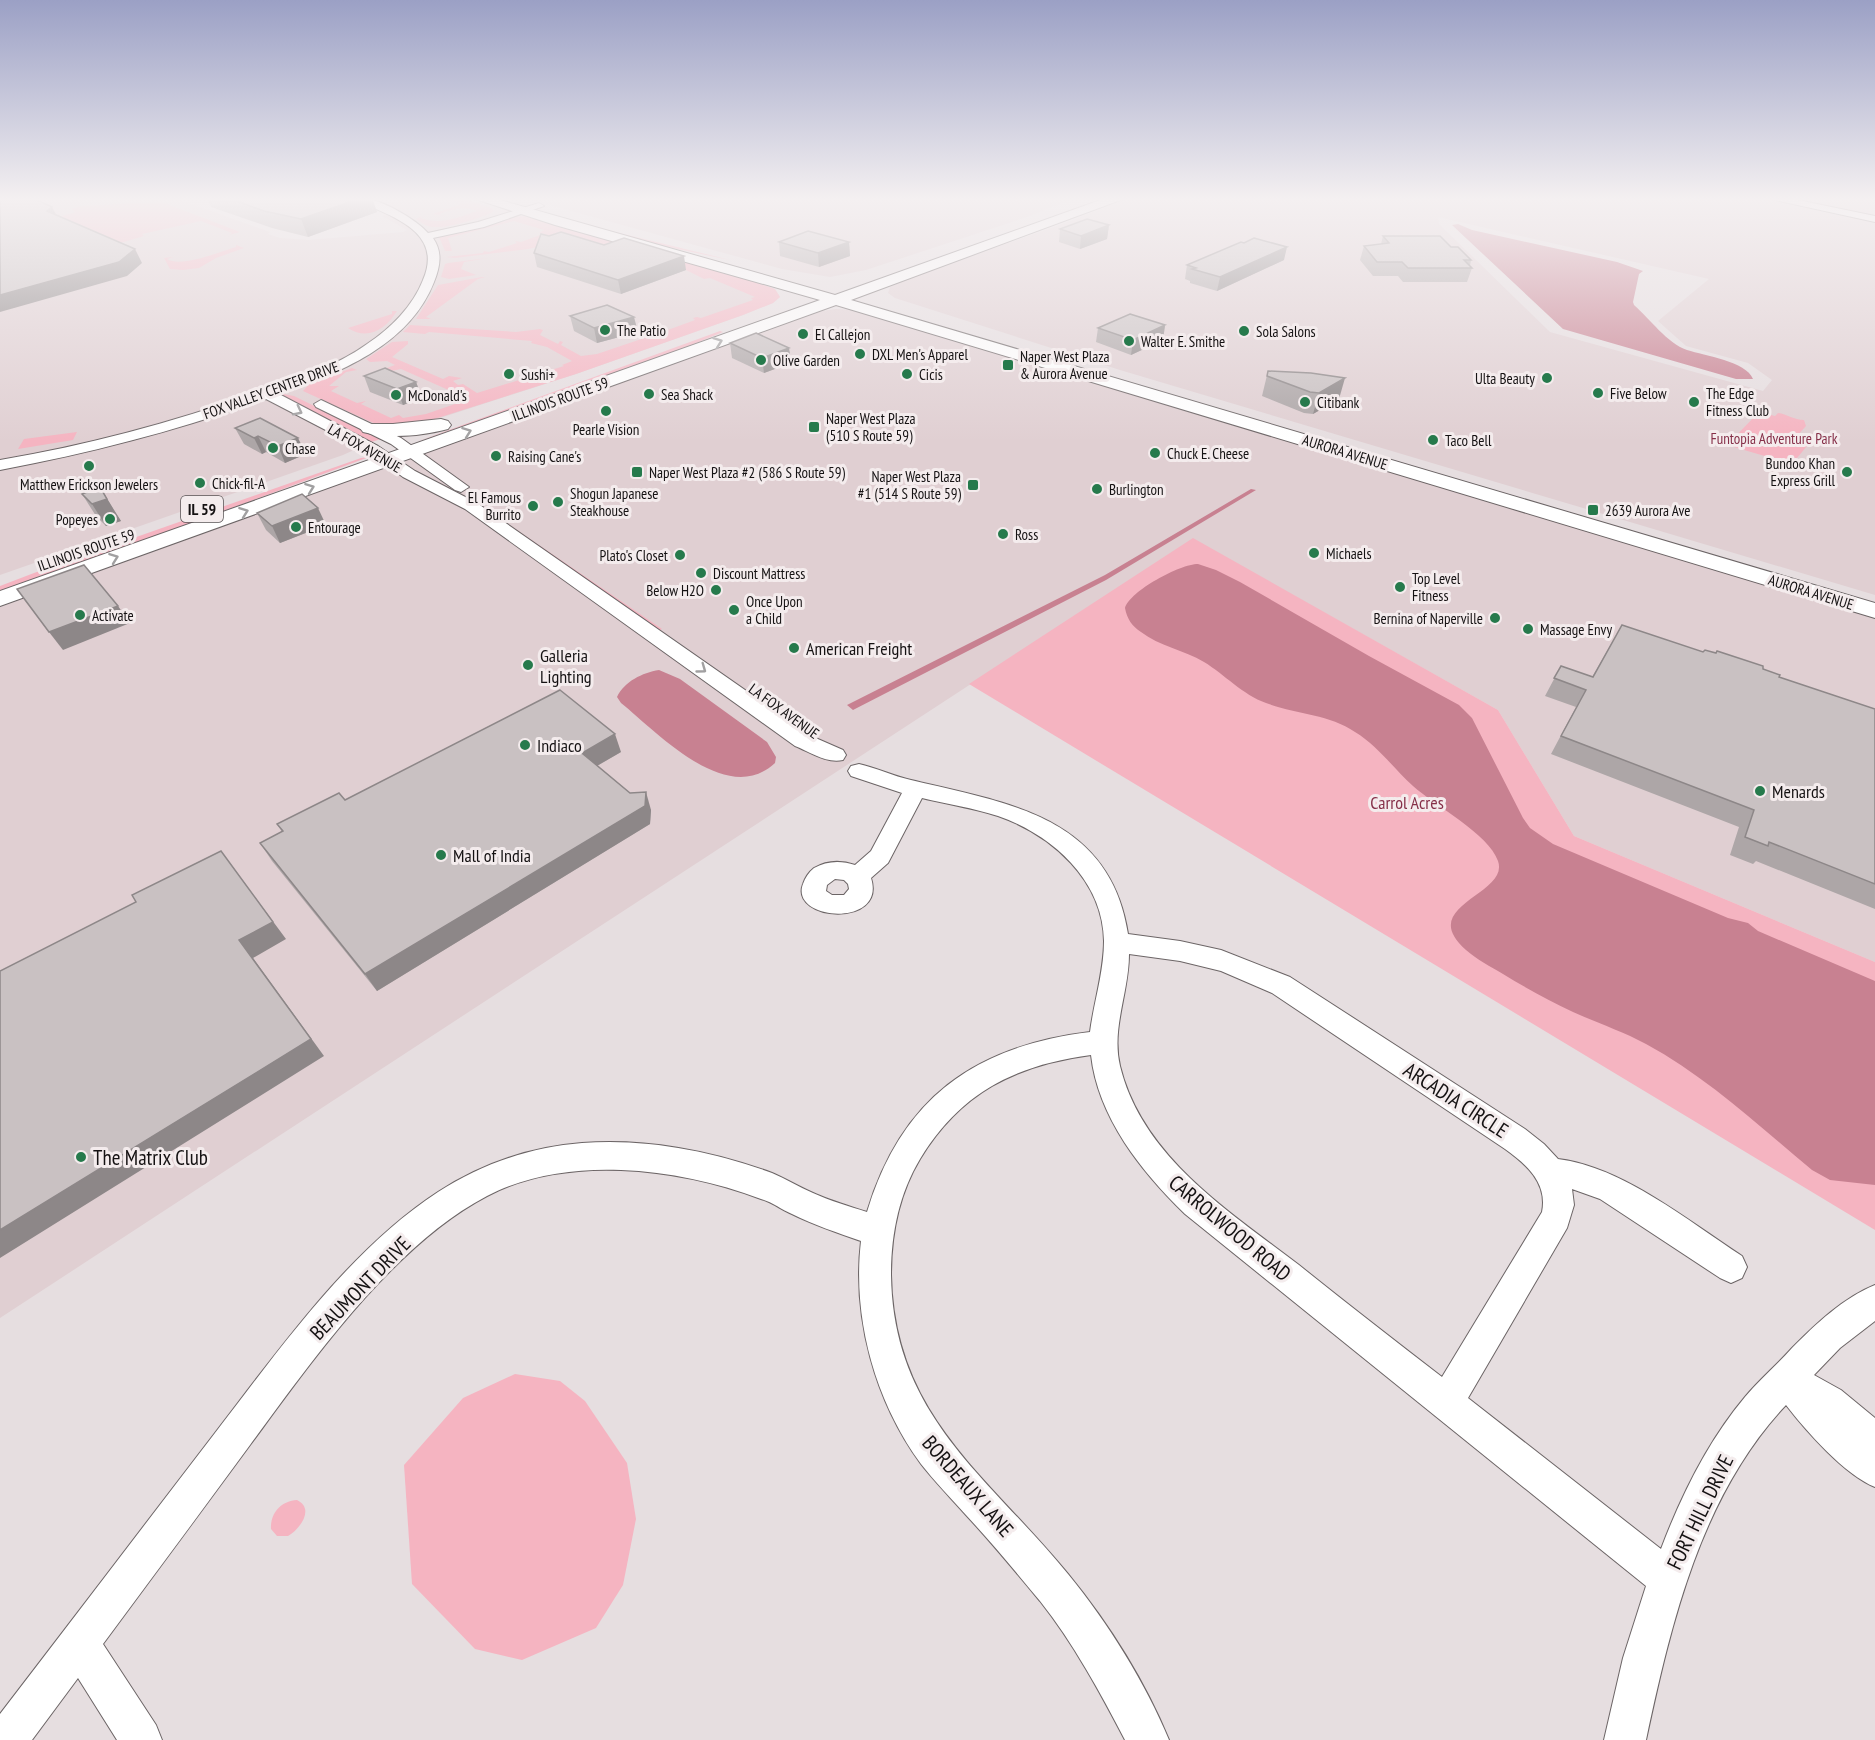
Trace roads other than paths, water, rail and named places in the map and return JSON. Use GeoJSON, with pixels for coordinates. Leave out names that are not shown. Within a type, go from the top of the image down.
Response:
{"type":"FeatureCollection","features":[{"type":"Feature","properties":{"kind":"main road"},"geometry":{"type":"LineString","coordinates":[[766,279],[779,283],[815,285]]}},
{"type":"Feature","properties":{"kind":"main road"},"geometry":{"type":"LineString","coordinates":[[803,279],[815,285]]}},
{"type":"Feature","properties":{"kind":"main road"},"geometry":{"type":"LineString","coordinates":[[804,279],[834,293]]}},
{"type":"Feature","properties":{"kind":"main road","name":"ILLINOIS ROUTE 59"},"geometry":{"type":"LineString","coordinates":[[0,580],[388,446],[798,313],[862,279]]}},
{"type":"Feature","properties":{"kind":"main road"},"geometry":{"type":"LineString","coordinates":[[889,280],[883,292],[891,305]]}},
{"type":"Feature","properties":{"kind":"main road","name":"ILLINOIS ROUTE 59"},"geometry":{"type":"LineString","coordinates":[[834,293],[853,293],[889,280]]}},
{"type":"Feature","properties":{"kind":"main road"},"geometry":{"type":"LineString","coordinates":[[779,283],[783,296],[779,306]]}},
{"type":"Feature","properties":{"kind":"main road","name":"ILLINOIS ROUTE 59"},"geometry":{"type":"LineString","coordinates":[[0,599],[340,477],[388,446],[441,425],[779,306],[815,285]]}},
{"type":"Feature","properties":{"kind":"main road","name":"AURORA AVENUE"},"geometry":{"type":"LineString","coordinates":[[815,285],[874,312],[1875,611]]}},
{"type":"Feature","properties":{"kind":"main road","name":"AURORA AVENUE"},"geometry":{"type":"LineString","coordinates":[[853,293],[1191,398],[1875,600]]}},
{"type":"Feature","properties":{"kind":"main road"},"geometry":{"type":"LineString","coordinates":[[798,313],[843,310],[874,312]]}},
{"type":"Feature","properties":{"kind":"main road"},"geometry":{"type":"LineString","coordinates":[[388,446],[393,430],[441,425]]}},
{"type":"Feature","properties":{"kind":"main road"},"geometry":{"type":"LineString","coordinates":[[340,477],[409,474]]}},
{"type":"Feature","properties":{"kind":"street","name":"FOX VALLEY CENTER DRIVE"},"geometry":{"type":"LineString","coordinates":[[0,465],[66,452],[147,431],[267,394],[353,359],[381,340],[401,321],[423,293],[429,279]]}},
{"type":"Feature","properties":{"kind":"street","name":"LA FOX AVENUE"},"geometry":{"type":"LineString","coordinates":[[267,394],[388,446],[409,474],[471,506],[802,741],[835,755],[819,734],[388,446],[283,388]]}},
{"type":"Feature","properties":{"kind":"street","name":"CARROLWOOD ROAD"},"geometry":{"type":"LineString","coordinates":[[859,771],[915,789],[996,806],[1019,815],[1055,836],[1087,865],[1099,880],[1113,912],[1117,943],[1103,1042],[1114,1089],[1127,1120],[1147,1152],[1170,1180],[1196,1204],[1447,1401],[1668,1579]]}},
{"type":"Feature","properties":{"kind":"street"},"geometry":{"type":"LineString","coordinates":[[856,876],[880,857],[915,789]]}},
{"type":"Feature","properties":{"kind":"street","name":"ARCADIA CIRCLE"},"geometry":{"type":"LineString","coordinates":[[1117,943],[1204,954],[1239,965],[1272,980],[1530,1149],[1550,1172],[1559,1194],[1560,1207],[1556,1217],[1447,1401]]}},
{"type":"Feature","properties":{"kind":"street","name":"BORDEAUX LANE"},"geometry":{"type":"LineString","coordinates":[[1103,1042],[1078,1044],[1027,1055],[994,1068],[948,1101],[912,1143],[888,1192],[878,1232],[875,1262],[877,1300],[884,1341],[897,1386],[913,1419],[931,1448],[1025,1552],[1066,1604],[1095,1646],[1148,1740]]}},
{"type":"Feature","properties":{"kind":"street","name":"BEAUMONT DRIVE"},"geometry":{"type":"LineString","coordinates":[[6,1740],[280,1374],[325,1320],[414,1231],[442,1208],[475,1186],[511,1170],[552,1160],[603,1155],[650,1158],[704,1167],[766,1185],[803,1203],[878,1232]]}},
{"type":"Feature","properties":{"kind":"street"},"geometry":{"type":"LineString","coordinates":[[1550,1172],[1580,1176],[1611,1189],[1731,1267]]}},
{"type":"Feature","properties":{"kind":"street","name":"FORT HILL DRIVE"},"geometry":{"type":"LineString","coordinates":[[1625,1740],[1643,1658],[1668,1579],[1686,1532],[1720,1464],[1757,1410],[1828,1336],[1875,1301]]}},
{"type":"Feature","properties":{"kind":"street"},"geometry":{"type":"LineString","coordinates":[[1787,1379],[1829,1402],[1875,1442]]}},
{"type":"Feature","properties":{"kind":"street"},"geometry":{"type":"LineString","coordinates":[[1787,1379],[1817,1417],[1875,1469]]}},
{"type":"Feature","properties":{"kind":"street"},"geometry":{"type":"LineString","coordinates":[[79,1643],[141,1740]]}},
{"type":"Feature","properties":{"kind":"place","name":"The Patio"},"geometry":{"type":"Point","coordinates":[605,330]}},
{"type":"Feature","properties":{"kind":"place","name":"Sola Salons"},"geometry":{"type":"Point","coordinates":[1244,331]}},
{"type":"Feature","properties":{"kind":"place","name":"El Callejon"},"geometry":{"type":"Point","coordinates":[803,334]}},
{"type":"Feature","properties":{"kind":"place","name":"Walter E. Smithe"},"geometry":{"type":"Point","coordinates":[1129,341]}},
{"type":"Feature","properties":{"kind":"place","name":"DXL Men's Apparel"},"geometry":{"type":"Point","coordinates":[860,354]}},
{"type":"Feature","properties":{"kind":"place","name":"Olive Garden"},"geometry":{"type":"Point","coordinates":[761,360]}},
{"type":"Feature","properties":{"kind":"place","name":"Naper West Plaza & Aurora Avenue"},"geometry":{"type":"Point","coordinates":[1008,365]}},
{"type":"Feature","properties":{"kind":"place","name":"Sushi+"},"geometry":{"type":"Point","coordinates":[509,374]}},
{"type":"Feature","properties":{"kind":"place","name":"Cicis"},"geometry":{"type":"Point","coordinates":[907,374]}},
{"type":"Feature","properties":{"kind":"place","name":"Ulta Beauty"},"geometry":{"type":"Point","coordinates":[1547,378]}},
{"type":"Feature","properties":{"kind":"place","name":"Five Below"},"geometry":{"type":"Point","coordinates":[1598,393]}},
{"type":"Feature","properties":{"kind":"place","name":"Sea Shack"},"geometry":{"type":"Point","coordinates":[649,394]}},
{"type":"Feature","properties":{"kind":"place","name":"McDonald's"},"geometry":{"type":"Point","coordinates":[396,395]}},
{"type":"Feature","properties":{"kind":"place","name":"Citibank"},"geometry":{"type":"Point","coordinates":[1305,402]}},
{"type":"Feature","properties":{"kind":"place","name":"The Edge Fitness Club"},"geometry":{"type":"Point","coordinates":[1694,402]}},
{"type":"Feature","properties":{"kind":"place","name":"Pearle Vision"},"geometry":{"type":"Point","coordinates":[606,411]}},
{"type":"Feature","properties":{"kind":"place","name":"Naper West Plaza (510 S Route 59)"},"geometry":{"type":"Point","coordinates":[814,427]}},
{"type":"Feature","properties":{"kind":"place","name":"Taco Bell"},"geometry":{"type":"Point","coordinates":[1433,440]}},
{"type":"Feature","properties":{"kind":"place","name":"Chase"},"geometry":{"type":"Point","coordinates":[273,448]}},
{"type":"Feature","properties":{"kind":"place","name":"Chuck E. Cheese"},"geometry":{"type":"Point","coordinates":[1155,453]}},
{"type":"Feature","properties":{"kind":"place","name":"Raising Cane's"},"geometry":{"type":"Point","coordinates":[496,456]}},
{"type":"Feature","properties":{"kind":"place","name":"Matthew Erickson Jewelers"},"geometry":{"type":"Point","coordinates":[89,466]}},
{"type":"Feature","properties":{"kind":"place","name":"Naper West Plaza #2 (586 S Route 59)"},"geometry":{"type":"Point","coordinates":[637,472]}},
{"type":"Feature","properties":{"kind":"place","name":"Bundoo Khan Express Grill"},"geometry":{"type":"Point","coordinates":[1847,472]}},
{"type":"Feature","properties":{"kind":"place","name":"Chick-fil-A"},"geometry":{"type":"Point","coordinates":[200,483]}},
{"type":"Feature","properties":{"kind":"place","name":"Naper West Plaza #1 (514 S Route 59)"},"geometry":{"type":"Point","coordinates":[973,485]}},
{"type":"Feature","properties":{"kind":"place","name":"Burlington"},"geometry":{"type":"Point","coordinates":[1097,489]}},
{"type":"Feature","properties":{"kind":"place","name":"Shogun Japanese Steakhouse"},"geometry":{"type":"Point","coordinates":[558,502]}},
{"type":"Feature","properties":{"kind":"place","name":"El Famous Burrito"},"geometry":{"type":"Point","coordinates":[533,506]}},
{"type":"Feature","properties":{"kind":"place","name":"2639 Aurora Ave"},"geometry":{"type":"Point","coordinates":[1593,510]}},
{"type":"Feature","properties":{"kind":"place","name":"Popeyes"},"geometry":{"type":"Point","coordinates":[110,519]}},
{"type":"Feature","properties":{"kind":"place","name":"Entourage"},"geometry":{"type":"Point","coordinates":[296,527]}},
{"type":"Feature","properties":{"kind":"place","name":"Ross"},"geometry":{"type":"Point","coordinates":[1003,534]}},
{"type":"Feature","properties":{"kind":"place","name":"Michaels"},"geometry":{"type":"Point","coordinates":[1314,553]}},
{"type":"Feature","properties":{"kind":"place","name":"Plato's Closet"},"geometry":{"type":"Point","coordinates":[680,555]}},
{"type":"Feature","properties":{"kind":"place","name":"Discount Mattress"},"geometry":{"type":"Point","coordinates":[701,573]}},
{"type":"Feature","properties":{"kind":"place","name":"Top Level Fitness"},"geometry":{"type":"Point","coordinates":[1400,587]}},
{"type":"Feature","properties":{"kind":"place","name":"Below H2O"},"geometry":{"type":"Point","coordinates":[716,590]}},
{"type":"Feature","properties":{"kind":"place","name":"Once Upon a Child"},"geometry":{"type":"Point","coordinates":[734,610]}},
{"type":"Feature","properties":{"kind":"place","name":"Activate"},"geometry":{"type":"Point","coordinates":[80,615]}},
{"type":"Feature","properties":{"kind":"place","name":"Bernina of Naperville"},"geometry":{"type":"Point","coordinates":[1495,618]}},
{"type":"Feature","properties":{"kind":"place","name":"Massage Envy"},"geometry":{"type":"Point","coordinates":[1528,629]}},
{"type":"Feature","properties":{"kind":"place","name":"American Freight"},"geometry":{"type":"Point","coordinates":[794,648]}},
{"type":"Feature","properties":{"kind":"place","name":"Galleria Lighting"},"geometry":{"type":"Point","coordinates":[528,665]}},
{"type":"Feature","properties":{"kind":"place","name":"Indiaco"},"geometry":{"type":"Point","coordinates":[525,745]}},
{"type":"Feature","properties":{"kind":"place","name":"Menards"},"geometry":{"type":"Point","coordinates":[1760,791]}},
{"type":"Feature","properties":{"kind":"place","name":"Mall of India"},"geometry":{"type":"Point","coordinates":[441,855]}},
{"type":"Feature","properties":{"kind":"place","name":"The Matrix Club"},"geometry":{"type":"Point","coordinates":[81,1157]}},
{"type":"Feature","properties":{"kind":"park label","name":"Funtopia Adventure Park"},"geometry":{"type":"Point","coordinates":[1774,438]}},
{"type":"Feature","properties":{"kind":"park label","name":"Carrol Acres"},"geometry":{"type":"Point","coordinates":[1407,802]}}]}
